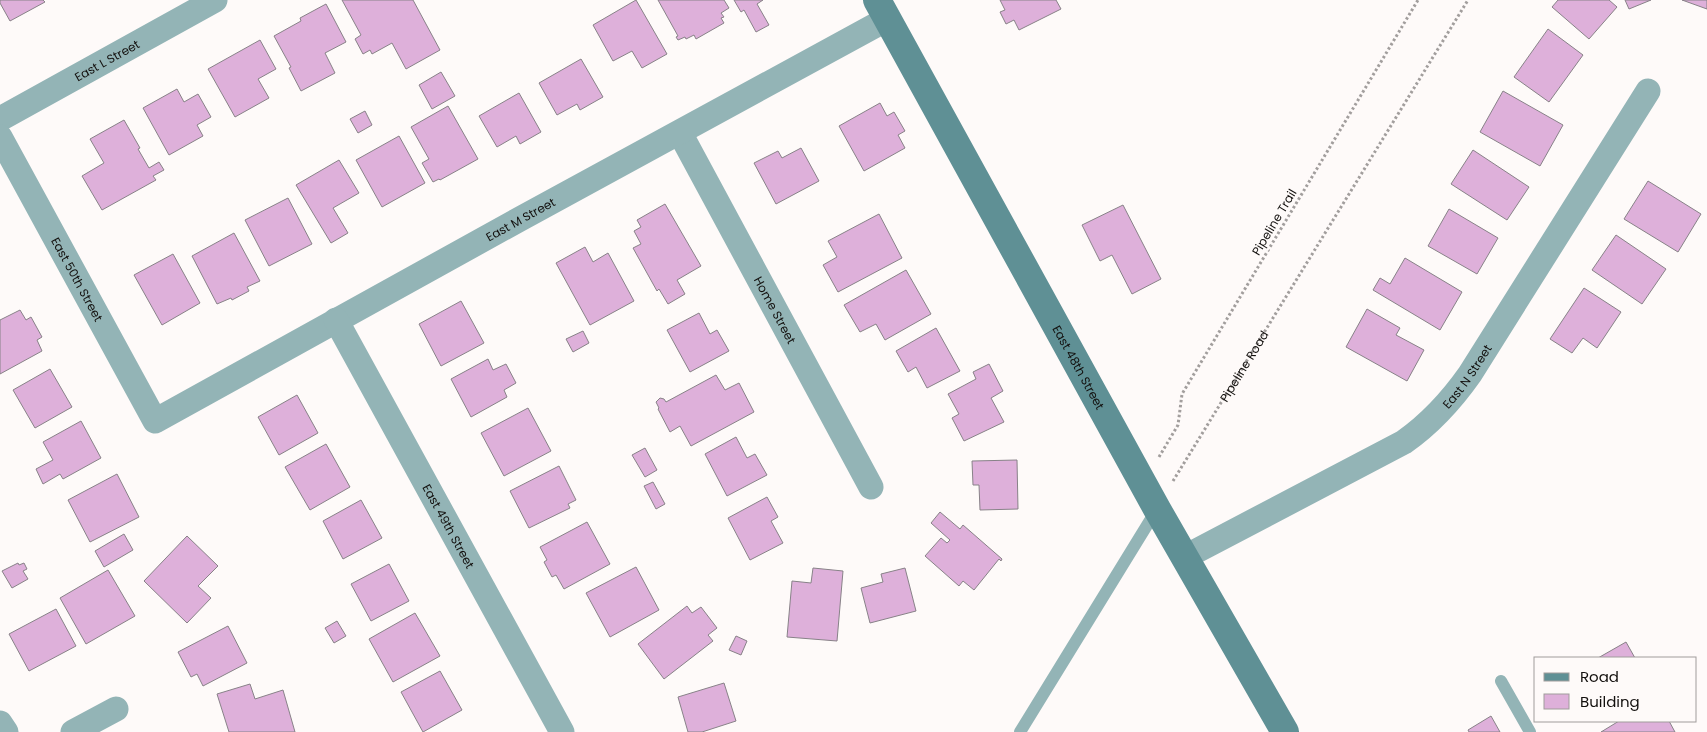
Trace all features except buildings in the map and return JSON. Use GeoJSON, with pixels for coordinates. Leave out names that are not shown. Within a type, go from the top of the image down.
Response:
{"type":"FeatureCollection","features":[{"type":"Feature","properties":{"kind":"street","name":"East L Street"},"geometry":{"type":"LineString","coordinates":[[0,119],[215,0]]}},
{"type":"Feature","properties":{"kind":"street","name":"East 48th Street"},"geometry":{"type":"LineString","coordinates":[[882,10],[1157,508],[1285,732]]}},
{"type":"Feature","properties":{"kind":"street","name":"East M Street"},"geometry":{"type":"LineString","coordinates":[[155,421],[680,133],[882,10]]}},
{"type":"Feature","properties":{"kind":"street","name":"East N Street"},"geometry":{"type":"LineString","coordinates":[[1185,557],[1404,442],[1438,414],[1455,396],[1470,374],[1648,91]]}},
{"type":"Feature","properties":{"kind":"street","name":"Home Street"},"geometry":{"type":"LineString","coordinates":[[680,133],[871,487]]}},
{"type":"Feature","properties":{"kind":"street","name":"East 50th Street"},"geometry":{"type":"LineString","coordinates":[[0,137],[155,421]]}},
{"type":"Feature","properties":{"kind":"street","name":"East 49th Street"},"geometry":{"type":"LineString","coordinates":[[336,320],[562,732]]}},
{"type":"Feature","properties":{"kind":"street"},"geometry":{"type":"LineString","coordinates":[[73,732],[116,709]]}},
{"type":"Feature","properties":{"kind":"street"},"geometry":{"type":"LineString","coordinates":[[0,723],[6,732]]}},
{"type":"Feature","properties":{"kind":"lane"},"geometry":{"type":"LineString","coordinates":[[1020,732],[1157,508]]}},
{"type":"Feature","properties":{"kind":"lane"},"geometry":{"type":"LineString","coordinates":[[1500,681],[1530,732]]}},
{"type":"Feature","properties":{"kind":"path","name":"Pipeline Trail"},"geometry":{"type":"LineString","coordinates":[[1160,457],[1178,426],[1182,394],[1418,0]]}},
{"type":"Feature","properties":{"kind":"path","name":"Pipeline Road"},"geometry":{"type":"LineString","coordinates":[[1157,508],[1468,0]]}}]}
